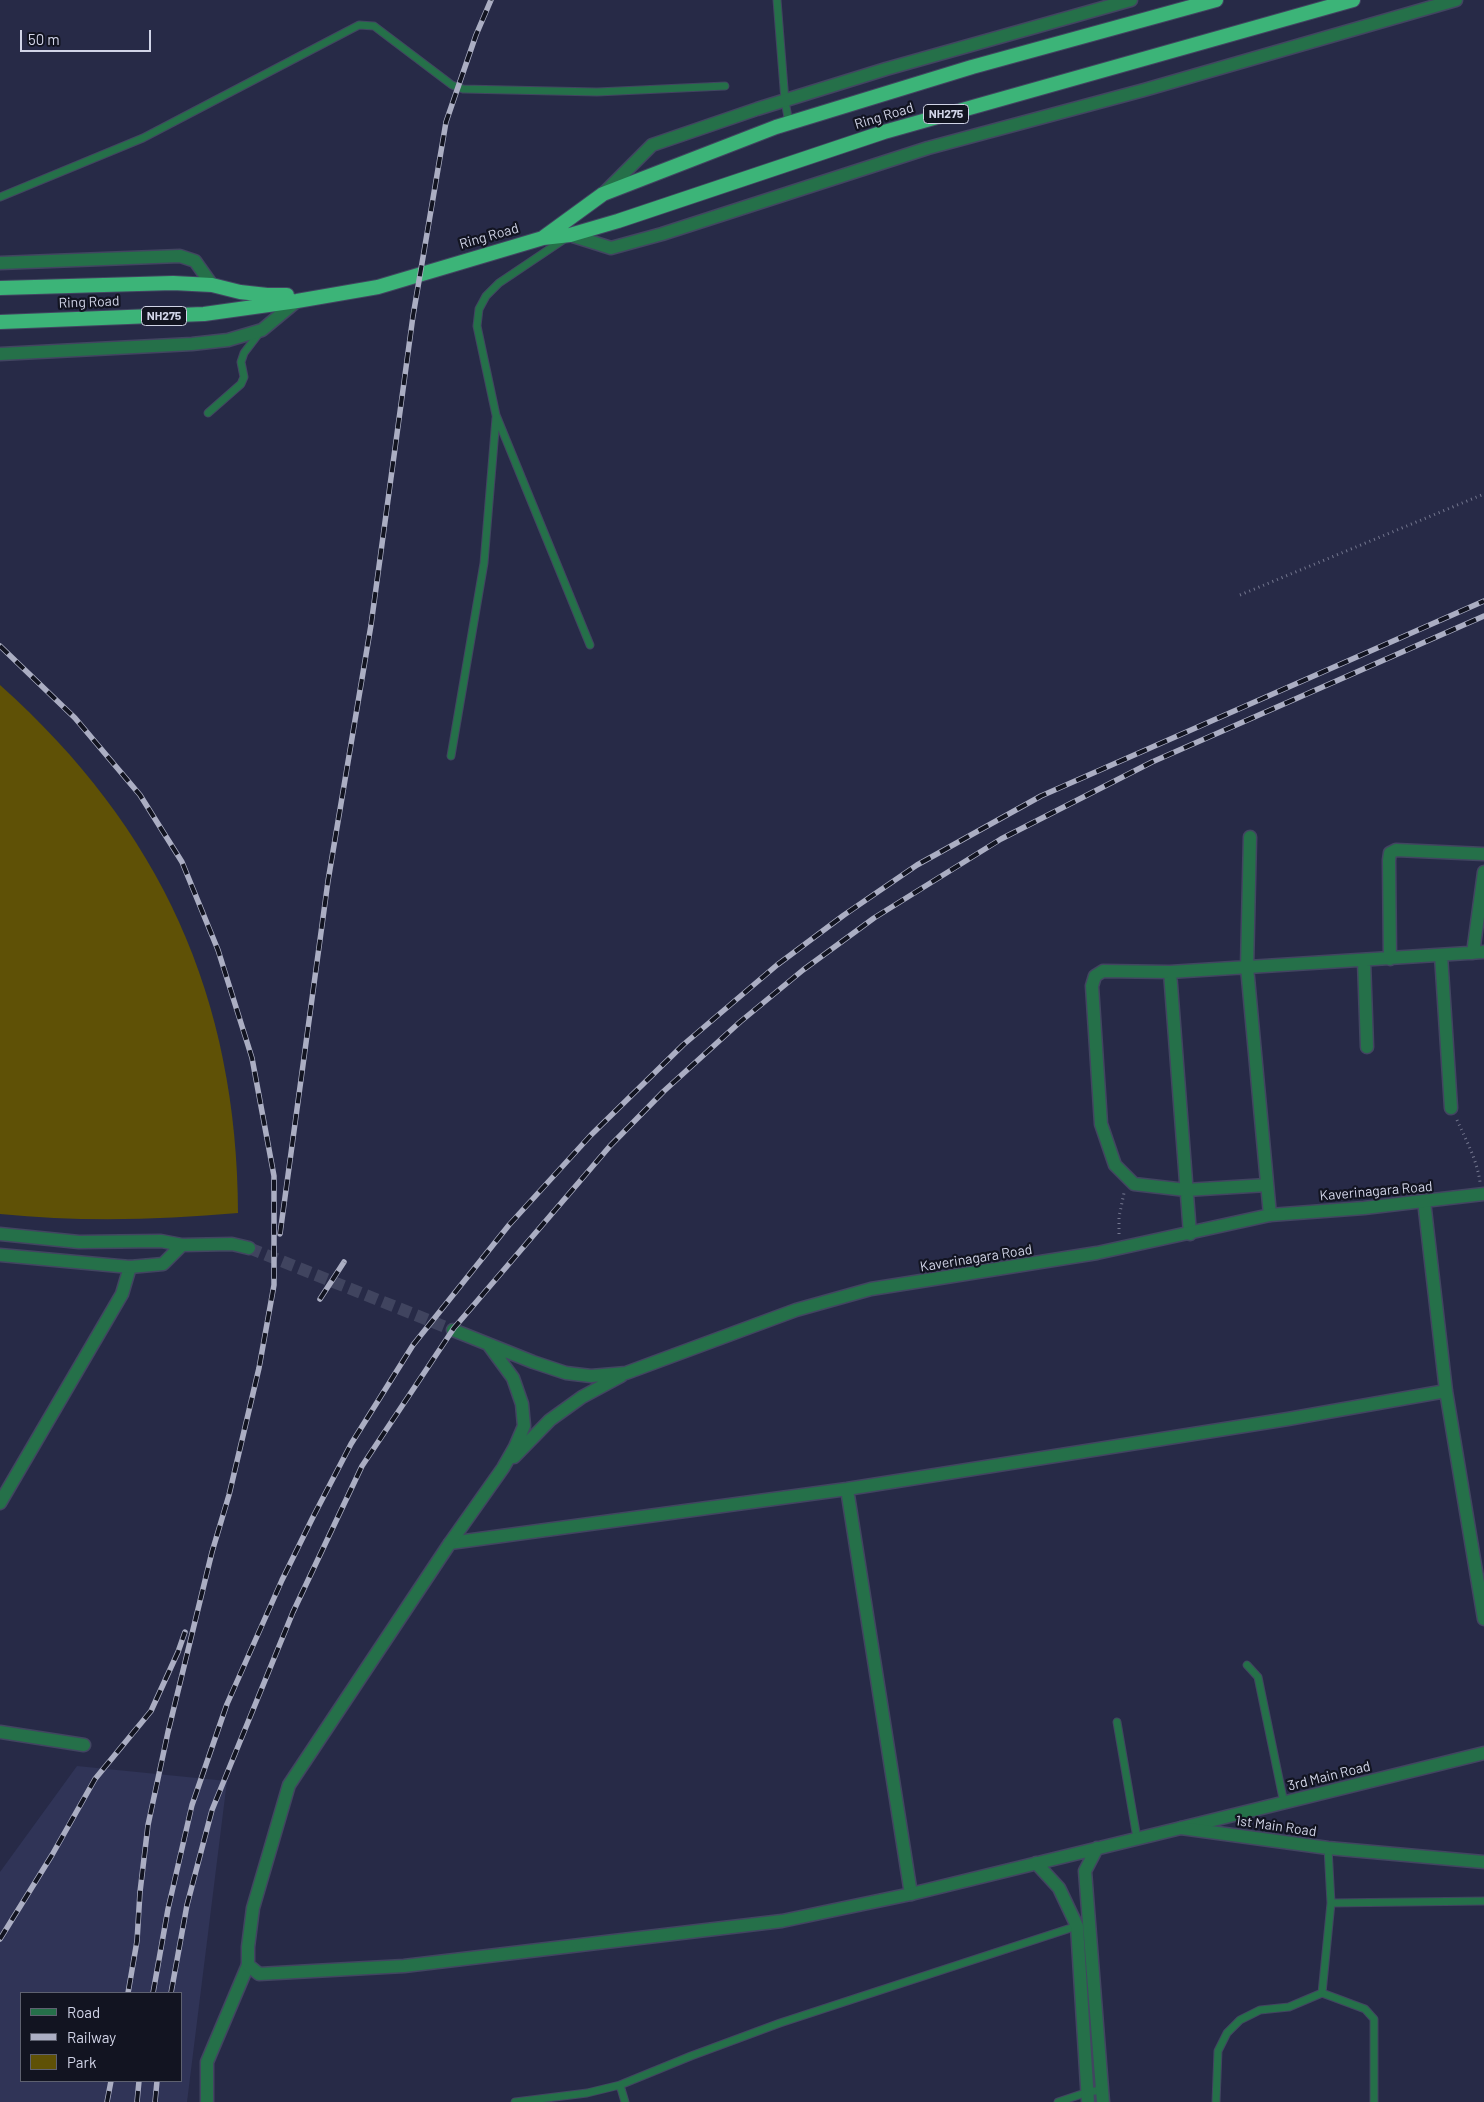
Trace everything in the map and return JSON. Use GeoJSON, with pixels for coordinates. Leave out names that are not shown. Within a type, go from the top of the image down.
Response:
{"type":"FeatureCollection","features":[{"type":"Feature","properties":{"kind":"highway","name":"Ring Road"},"geometry":{"type":"LineString","coordinates":[[543,238],[603,194],[789,123],[972,67],[1216,0]]}},
{"type":"Feature","properties":{"kind":"highway","name":"Ring Road"},"geometry":{"type":"LineString","coordinates":[[0,322],[204,314],[297,301],[378,286],[543,238],[570,235],[627,218],[884,132],[1353,0]]}},
{"type":"Feature","properties":{"kind":"highway","name":"Ring Road"},"geometry":{"type":"LineString","coordinates":[[0,288],[173,283],[212,285],[240,292],[267,295],[328,295]]}},
{"type":"Feature","properties":{"kind":"street"},"geometry":{"type":"LineString","coordinates":[[603,194],[652,145],[886,69],[1131,0]]}},
{"type":"Feature","properties":{"kind":"street"},"geometry":{"type":"LineString","coordinates":[[570,235],[611,248],[662,234],[928,148],[1144,90],[1456,0]]}},
{"type":"Feature","properties":{"kind":"street"},"geometry":{"type":"LineString","coordinates":[[0,263],[180,256],[195,261],[212,285]]}},
{"type":"Feature","properties":{"kind":"street"},"geometry":{"type":"LineString","coordinates":[[0,354],[192,344],[228,340],[262,330],[297,301]]}},
{"type":"Feature","properties":{"kind":"street"},"geometry":{"type":"LineString","coordinates":[[1250,837],[1247,967],[1270,1214]]}},
{"type":"Feature","properties":{"kind":"street"},"geometry":{"type":"LineString","coordinates":[[1390,959],[1390,853],[1396,850],[1484,854]]}},
{"type":"Feature","properties":{"kind":"street"},"geometry":{"type":"LineString","coordinates":[[1267,1185],[1186,1190],[1134,1184],[1115,1165],[1101,1124],[1092,986],[1095,976],[1103,971],[1170,972],[1478,953],[1484,872]]}},
{"type":"Feature","properties":{"kind":"street"},"geometry":{"type":"LineString","coordinates":[[1441,954],[1451,1108]]}},
{"type":"Feature","properties":{"kind":"street"},"geometry":{"type":"LineString","coordinates":[[1364,961],[1367,1047]]}},
{"type":"Feature","properties":{"kind":"street"},"geometry":{"type":"LineString","coordinates":[[1170,972],[1190,1234]]}},
{"type":"Feature","properties":{"kind":"street","name":"Kaverinagara Road"},"geometry":{"type":"LineString","coordinates":[[453,1330],[566,1374],[591,1376],[626,1373],[796,1310],[870,1289],[1097,1254],[1120,1247],[1190,1234],[1270,1214],[1424,1202],[1483,1194]]}},
{"type":"Feature","properties":{"kind":"street"},"geometry":{"type":"LineString","coordinates":[[1424,1202],[1446,1391],[1484,1619]]}},
{"type":"Feature","properties":{"kind":"street"},"geometry":{"type":"LineString","coordinates":[[0,1234],[79,1242],[161,1241],[182,1245],[232,1244],[249,1248]]}},
{"type":"Feature","properties":{"kind":"street"},"geometry":{"type":"LineString","coordinates":[[0,1255],[130,1267],[163,1264],[182,1245]]}},
{"type":"Feature","properties":{"kind":"street"},"geometry":{"type":"LineString","coordinates":[[0,1503],[122,1294],[130,1267]]}},
{"type":"Feature","properties":{"kind":"street"},"geometry":{"type":"LineString","coordinates":[[207,2102],[207,2062],[248,1965],[248,1947],[253,1908],[289,1785],[450,1543],[503,1468],[516,1447],[524,1426],[522,1404],[513,1378],[488,1344]]}},
{"type":"Feature","properties":{"kind":"street"},"geometry":{"type":"LineString","coordinates":[[503,1468],[550,1420],[582,1397],[626,1373]]}},
{"type":"Feature","properties":{"kind":"street"},"geometry":{"type":"LineString","coordinates":[[450,1543],[847,1489],[1446,1391]]}},
{"type":"Feature","properties":{"kind":"street"},"geometry":{"type":"LineString","coordinates":[[847,1489],[911,1894]]}},
{"type":"Feature","properties":{"kind":"street"},"geometry":{"type":"LineString","coordinates":[[0,1732],[84,1745]]}},
{"type":"Feature","properties":{"kind":"street","name":"3rd Main Road"},"geometry":{"type":"LineString","coordinates":[[1181,1828],[1484,1753]]}},
{"type":"Feature","properties":{"kind":"street","name":"1st Main Road"},"geometry":{"type":"LineString","coordinates":[[248,1965],[259,1974],[404,1966],[782,1921],[911,1894],[1181,1828],[1328,1848],[1484,1862]]}},
{"type":"Feature","properties":{"kind":"street"},"geometry":{"type":"LineString","coordinates":[[1096,1848],[1085,1872],[1102,2096]]}},
{"type":"Feature","properties":{"kind":"street"},"geometry":{"type":"LineString","coordinates":[[1036,1863],[1059,1888],[1077,1926],[1088,2097]]}},
{"type":"Feature","properties":{"kind":"lane"},"geometry":{"type":"LineString","coordinates":[[777,0],[785,101],[789,123]]}},
{"type":"Feature","properties":{"kind":"lane"},"geometry":{"type":"LineString","coordinates":[[0,197],[143,138],[359,25],[374,26],[452,85],[463,89],[597,92],[725,86]]}},
{"type":"Feature","properties":{"kind":"lane"},"geometry":{"type":"LineString","coordinates":[[570,235],[499,283],[486,296],[479,309],[477,326],[496,415],[590,645]]}},
{"type":"Feature","properties":{"kind":"lane"},"geometry":{"type":"LineString","coordinates":[[208,413],[241,384],[244,378],[241,362],[244,353],[262,330]]}},
{"type":"Feature","properties":{"kind":"lane"},"geometry":{"type":"LineString","coordinates":[[451,756],[484,564],[496,415]]}},
{"type":"Feature","properties":{"kind":"lane"},"geometry":{"type":"LineString","coordinates":[[1247,1666],[1258,1676],[1284,1803]]}},
{"type":"Feature","properties":{"kind":"lane"},"geometry":{"type":"LineString","coordinates":[[1117,1722],[1137,1838]]}},
{"type":"Feature","properties":{"kind":"lane"},"geometry":{"type":"LineString","coordinates":[[1322,1993],[1331,1903],[1328,1848]]}},
{"type":"Feature","properties":{"kind":"lane"},"geometry":{"type":"LineString","coordinates":[[1331,1903],[1484,1901]]}},
{"type":"Feature","properties":{"kind":"lane"},"geometry":{"type":"LineString","coordinates":[[515,2102],[587,2092],[620,2085],[780,2023],[1077,1926]]}},
{"type":"Feature","properties":{"kind":"lane"},"geometry":{"type":"LineString","coordinates":[[1216,2102],[1218,2051],[1227,2033],[1240,2020],[1260,2010],[1289,2007],[1322,1993],[1365,2009],[1374,2019],[1374,2102]]}},
{"type":"Feature","properties":{"kind":"lane"},"geometry":{"type":"LineString","coordinates":[[620,2085],[625,2102]]}},
{"type":"Feature","properties":{"kind":"lane"},"geometry":{"type":"LineString","coordinates":[[1058,2102],[1102,2096]]}},
{"type":"Feature","properties":{"kind":"path"},"geometry":{"type":"LineString","coordinates":[[1240,595],[1484,494]]}},
{"type":"Feature","properties":{"kind":"path"},"geometry":{"type":"LineString","coordinates":[[1451,1108],[1478,1170],[1483,1194]]}},
{"type":"Feature","properties":{"kind":"path"},"geometry":{"type":"LineString","coordinates":[[1120,1247],[1119,1217],[1127,1177]]}},
{"type":"Feature","properties":{"kind":"shaded area"},"geometry":{"type":"Polygon","coordinates":[[[77,1766],[227,1781],[187,2102],[0,2102],[0,1872],[77,1766]]]}},
{"type":"Feature","properties":{"kind":"green space"},"geometry":{"type":"Polygon","coordinates":[[[0,685],[56,740],[105,798],[146,858],[179,922],[205,989],[223,1060],[234,1134],[238,1213],[119,1219],[30,1217],[0,1214],[0,685]]]}},
{"type":"Feature","properties":{"kind":"tunnel"},"geometry":{"type":"LineString","coordinates":[[249,1248],[453,1330]]}},
{"type":"Feature","properties":{"kind":"railway"},"geometry":{"type":"LineString","coordinates":[[280,1234],[328,881],[371,625],[413,316],[446,122],[476,35],[491,0]]}},
{"type":"Feature","properties":{"kind":"railway"},"geometry":{"type":"LineString","coordinates":[[153,1992],[168,1909],[192,1805],[227,1704],[282,1580],[313,1517],[351,1444],[413,1345],[509,1225],[591,1135],[683,1045],[777,965],[844,915],[917,865],[1041,796],[1484,601]]}},
{"type":"Feature","properties":{"kind":"railway"},"geometry":{"type":"LineString","coordinates":[[171,1992],[187,1905],[212,1810],[293,1612],[362,1466],[454,1328],[610,1146],[664,1091],[740,1022],[803,970],[874,918],[1001,839],[1152,762],[1484,616]]}},
{"type":"Feature","properties":{"kind":"railway"},"geometry":{"type":"LineString","coordinates":[[0,646],[75,718],[140,795],[182,862],[218,950],[252,1058],[274,1176],[274,1285],[259,1368],[229,1495],[212,1552],[168,1732],[148,1825],[140,1892],[137,1941],[128,1992]]}},
{"type":"Feature","properties":{"kind":"railway"},"geometry":{"type":"LineString","coordinates":[[320,1299],[344,1262]]}},
{"type":"Feature","properties":{"kind":"railway"},"geometry":{"type":"LineString","coordinates":[[0,1939],[52,1855],[95,1779],[151,1711],[185,1632]]}},
{"type":"Feature","properties":{"kind":"railway"},"geometry":{"type":"LineString","coordinates":[[107,2102],[111,2082]]}},
{"type":"Feature","properties":{"kind":"railway"},"geometry":{"type":"LineString","coordinates":[[137,2102],[139,2082]]}},
{"type":"Feature","properties":{"kind":"railway"},"geometry":{"type":"LineString","coordinates":[[155,2102],[157,2082]]}}]}
